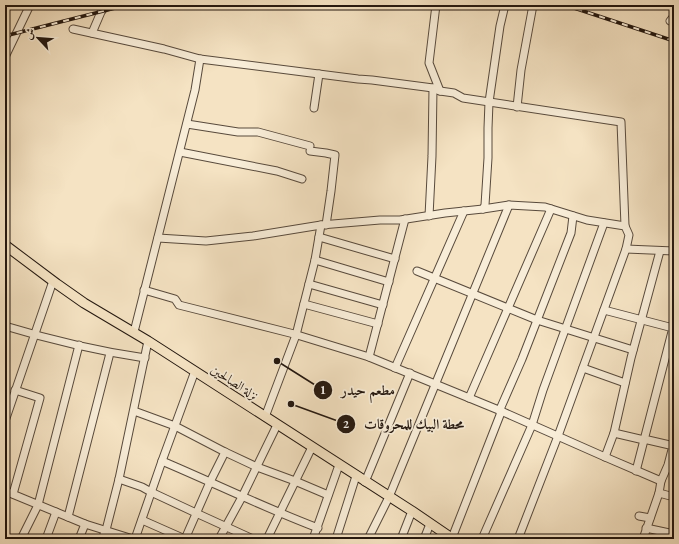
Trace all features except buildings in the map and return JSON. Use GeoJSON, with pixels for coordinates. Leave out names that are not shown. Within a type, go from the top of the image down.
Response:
{"type":"FeatureCollection","features":[{"type":"Feature","properties":{"kind":"main road","name":"نزلة الصالحين"},"geometry":{"type":"LineString","coordinates":[[5,245],[52,281],[84,303],[134,332],[312,446],[453,539]]}},
{"type":"Feature","properties":{"kind":"street"},"geometry":{"type":"LineString","coordinates":[[5,57],[30,5]]}},
{"type":"Feature","properties":{"kind":"street"},"geometry":{"type":"LineString","coordinates":[[96,5],[104,8]]}},
{"type":"Feature","properties":{"kind":"street"},"geometry":{"type":"LineString","coordinates":[[92,33],[101,12],[104,8],[112,5]]}},
{"type":"Feature","properties":{"kind":"street"},"geometry":{"type":"LineString","coordinates":[[429,216],[437,89],[428,63],[436,5]]}},
{"type":"Feature","properties":{"kind":"street"},"geometry":{"type":"LineString","coordinates":[[483,209],[485,205],[488,174],[489,102],[500,26],[505,5]]}},
{"type":"Feature","properties":{"kind":"street"},"geometry":{"type":"LineString","coordinates":[[517,107],[521,70],[533,5]]}},
{"type":"Feature","properties":{"kind":"street"},"geometry":{"type":"LineString","coordinates":[[73,29],[164,48],[200,59],[437,89],[454,93],[463,98],[621,122],[625,226],[629,234],[626,249],[558,436],[518,539]]}},
{"type":"Feature","properties":{"kind":"street"},"geometry":{"type":"LineString","coordinates":[[134,332],[187,124],[200,59]]}},
{"type":"Feature","properties":{"kind":"street"},"geometry":{"type":"LineString","coordinates":[[314,108],[319,74]]}},
{"type":"Feature","properties":{"kind":"street"},"geometry":{"type":"LineString","coordinates":[[187,124],[238,132],[258,132],[310,149],[335,155],[331,191],[324,225],[319,237],[315,260],[296,334],[265,417]]}},
{"type":"Feature","properties":{"kind":"street"},"geometry":{"type":"LineString","coordinates":[[180,152],[270,170],[302,179]]}},
{"type":"Feature","properties":{"kind":"street"},"geometry":{"type":"LineString","coordinates":[[158,238],[206,241],[253,236],[324,225],[405,219],[510,205],[545,207],[588,220],[625,226]]}},
{"type":"Feature","properties":{"kind":"street"},"geometry":{"type":"LineString","coordinates":[[368,539],[389,497],[510,205]]}},
{"type":"Feature","properties":{"kind":"street"},"geometry":{"type":"LineString","coordinates":[[469,398],[551,209]]}},
{"type":"Feature","properties":{"kind":"street"},"geometry":{"type":"LineString","coordinates":[[395,368],[464,211]]}},
{"type":"Feature","properties":{"kind":"street"},"geometry":{"type":"LineString","coordinates":[[453,539],[500,415],[501,407],[522,359],[571,233],[573,216]]}},
{"type":"Feature","properties":{"kind":"street"},"geometry":{"type":"LineString","coordinates":[[369,357],[405,219]]}},
{"type":"Feature","properties":{"kind":"street"},"geometry":{"type":"LineString","coordinates":[[482,539],[532,425],[542,390],[604,223]]}},
{"type":"Feature","properties":{"kind":"street"},"geometry":{"type":"LineString","coordinates":[[319,237],[395,259]]}},
{"type":"Feature","properties":{"kind":"street"},"geometry":{"type":"LineString","coordinates":[[626,249],[674,251]]}},
{"type":"Feature","properties":{"kind":"street"},"geometry":{"type":"LineString","coordinates":[[605,457],[614,433],[633,350],[660,251]]}},
{"type":"Feature","properties":{"kind":"street"},"geometry":{"type":"LineString","coordinates":[[315,260],[389,282]]}},
{"type":"Feature","properties":{"kind":"street"},"geometry":{"type":"LineString","coordinates":[[417,271],[537,320],[633,350]]}},
{"type":"Feature","properties":{"kind":"street"},"geometry":{"type":"LineString","coordinates":[[5,421],[52,281]]}},
{"type":"Feature","properties":{"kind":"street"},"geometry":{"type":"LineString","coordinates":[[309,284],[383,305]]}},
{"type":"Feature","properties":{"kind":"street"},"geometry":{"type":"LineString","coordinates":[[144,290],[175,299],[180,305],[296,334],[369,357],[501,411],[661,481]]}},
{"type":"Feature","properties":{"kind":"street"},"geometry":{"type":"LineString","coordinates":[[304,304],[378,324]]}},
{"type":"Feature","properties":{"kind":"street"},"geometry":{"type":"LineString","coordinates":[[604,310],[641,319],[673,330],[636,471]]}},
{"type":"Feature","properties":{"kind":"street"},"geometry":{"type":"LineString","coordinates":[[5,326],[79,346],[110,353],[145,358]]}},
{"type":"Feature","properties":{"kind":"street"},"geometry":{"type":"LineString","coordinates":[[102,539],[106,530],[119,479],[148,341]]}},
{"type":"Feature","properties":{"kind":"street"},"geometry":{"type":"LineString","coordinates":[[20,539],[38,505],[79,346]]}},
{"type":"Feature","properties":{"kind":"street"},"geometry":{"type":"LineString","coordinates":[[68,517],[110,353]]}},
{"type":"Feature","properties":{"kind":"street"},"geometry":{"type":"LineString","coordinates":[[583,368],[625,383]]}},
{"type":"Feature","properties":{"kind":"street"},"geometry":{"type":"LineString","coordinates":[[5,491],[85,524],[134,539],[194,371]]}},
{"type":"Feature","properties":{"kind":"street"},"geometry":{"type":"LineString","coordinates":[[365,482],[410,374]]}},
{"type":"Feature","properties":{"kind":"street"},"geometry":{"type":"LineString","coordinates":[[13,494],[40,398],[16,390]]}},
{"type":"Feature","properties":{"kind":"street"},"geometry":{"type":"LineString","coordinates":[[134,411],[175,426],[257,467],[328,495]]}},
{"type":"Feature","properties":{"kind":"street"},"geometry":{"type":"LineString","coordinates":[[220,539],[277,425]]}},
{"type":"Feature","properties":{"kind":"street"},"geometry":{"type":"LineString","coordinates":[[614,433],[673,446],[671,465],[661,481],[643,539]]}},
{"type":"Feature","properties":{"kind":"street"},"geometry":{"type":"LineString","coordinates":[[267,539],[312,446]]}},
{"type":"Feature","properties":{"kind":"street"},"geometry":{"type":"LineString","coordinates":[[142,520],[185,539],[225,452]]}},
{"type":"Feature","properties":{"kind":"street"},"geometry":{"type":"LineString","coordinates":[[162,461],[280,514],[318,528]]}},
{"type":"Feature","properties":{"kind":"street"},"geometry":{"type":"LineString","coordinates":[[313,539],[339,465]]}},
{"type":"Feature","properties":{"kind":"street"},"geometry":{"type":"LineString","coordinates":[[336,539],[356,476]]}},
{"type":"Feature","properties":{"kind":"street"},"geometry":{"type":"LineString","coordinates":[[119,479],[142,487],[196,514],[253,539]]}},
{"type":"Feature","properties":{"kind":"street"},"geometry":{"type":"LineString","coordinates":[[658,493],[674,497]]}},
{"type":"Feature","properties":{"kind":"street"},"geometry":{"type":"LineString","coordinates":[[401,539],[412,511]]}},
{"type":"Feature","properties":{"kind":"street"},"geometry":{"type":"LineString","coordinates":[[46,539],[56,512]]}},
{"type":"Feature","properties":{"kind":"street"},"geometry":{"type":"LineString","coordinates":[[639,516],[650,518]]}},
{"type":"Feature","properties":{"kind":"street"},"geometry":{"type":"LineString","coordinates":[[79,539],[85,524]]}},
{"type":"Feature","properties":{"kind":"street"},"geometry":{"type":"LineString","coordinates":[[424,539],[430,524]]}},
{"type":"Feature","properties":{"kind":"street"},"geometry":{"type":"LineString","coordinates":[[646,528],[674,534]]}},
{"type":"Feature","properties":{"kind":"railway"},"geometry":{"type":"LineString","coordinates":[[5,36],[127,5]]}},
{"type":"Feature","properties":{"kind":"railway"},"geometry":{"type":"LineString","coordinates":[[565,5],[674,41]]}},
{"type":"Feature","properties":{"kind":"place","name":"مطعم حيدر"},"geometry":{"type":"Point","coordinates":[277,361]}},
{"type":"Feature","properties":{"kind":"place","name":"محطة البيك للمحروقات"},"geometry":{"type":"Point","coordinates":[291,404]}}]}
